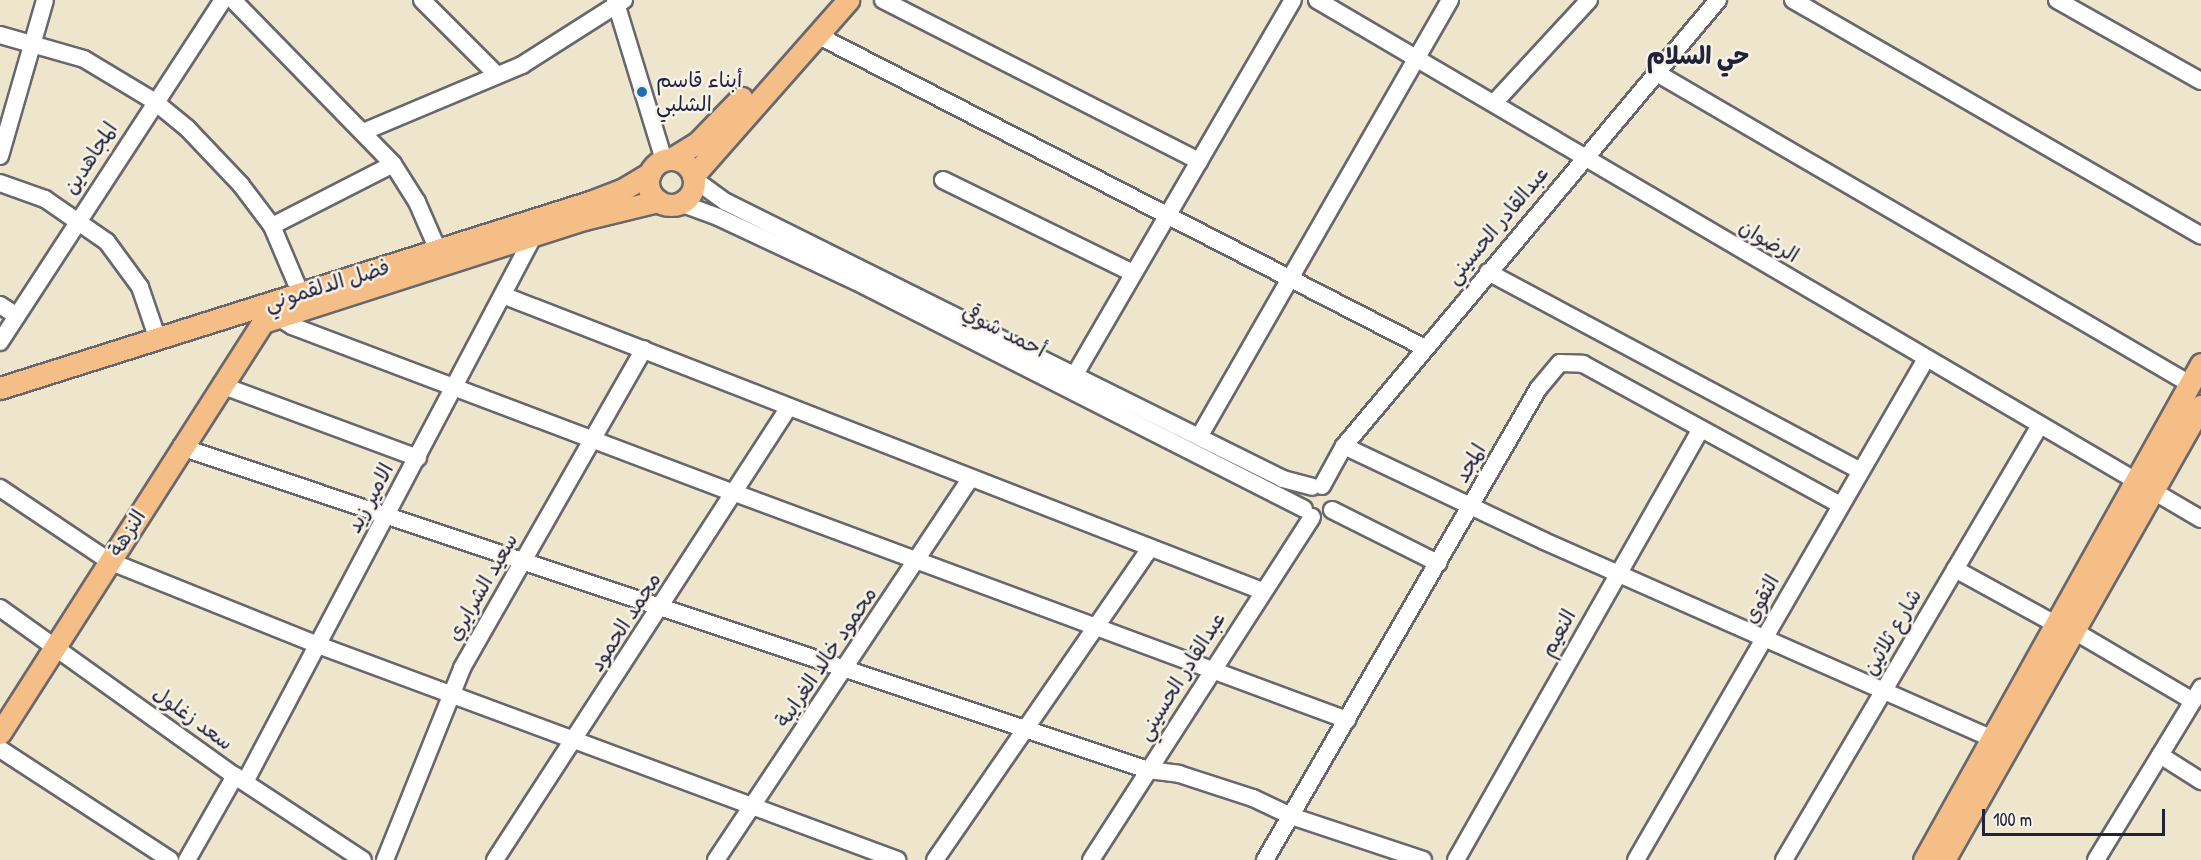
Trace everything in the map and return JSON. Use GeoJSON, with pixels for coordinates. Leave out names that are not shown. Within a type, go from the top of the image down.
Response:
{"type":"FeatureCollection","features":[{"type":"Feature","properties":{"kind":"main road","name":"فضل الدلقموني"},"geometry":{"type":"LineString","coordinates":[[0,388],[158,340],[235,313],[622,190],[703,138],[830,0]]}},
{"type":"Feature","properties":{"kind":"main road"},"geometry":{"type":"LineString","coordinates":[[254,332],[263,322],[276,316],[534,235],[658,201],[680,203],[692,191],[694,178],[848,0]]}},
{"type":"Feature","properties":{"kind":"main road"},"geometry":{"type":"LineString","coordinates":[[658,201],[649,188],[661,164],[682,162],[694,178]]}},
{"type":"Feature","properties":{"kind":"main road"},"geometry":{"type":"LineString","coordinates":[[235,313],[251,317],[254,332]]}},
{"type":"Feature","properties":{"kind":"main road","name":"النزهة"},"geometry":{"type":"LineString","coordinates":[[0,733],[254,332]]}},
{"type":"Feature","properties":{"kind":"main road"},"geometry":{"type":"LineString","coordinates":[[1944,860],[2076,632],[2201,364]]}},
{"type":"Feature","properties":{"kind":"main road"},"geometry":{"type":"LineString","coordinates":[[1924,860],[2055,624],[2145,485],[2201,406]]}},
{"type":"Feature","properties":{"kind":"street"},"geometry":{"type":"LineString","coordinates":[[0,156],[45,0]]}},
{"type":"Feature","properties":{"kind":"street","name":"المجاهدين"},"geometry":{"type":"LineString","coordinates":[[0,342],[154,101],[222,0]]}},
{"type":"Feature","properties":{"kind":"street"},"geometry":{"type":"LineString","coordinates":[[233,0],[393,164],[417,202],[438,250]]}},
{"type":"Feature","properties":{"kind":"street"},"geometry":{"type":"LineString","coordinates":[[423,0],[497,75]]}},
{"type":"Feature","properties":{"kind":"street"},"geometry":{"type":"LineString","coordinates":[[883,0],[1199,161]]}},
{"type":"Feature","properties":{"kind":"street"},"geometry":{"type":"LineString","coordinates":[[1071,381],[1293,0]]}},
{"type":"Feature","properties":{"kind":"street","name":"الرضوان"},"geometry":{"type":"LineString","coordinates":[[1317,0],[2039,427],[2145,485],[2201,519]]}},
{"type":"Feature","properties":{"kind":"street"},"geometry":{"type":"LineString","coordinates":[[1199,436],[1450,0]]}},
{"type":"Feature","properties":{"kind":"street"},"geometry":{"type":"LineString","coordinates":[[1494,104],[1589,0]]}},
{"type":"Feature","properties":{"kind":"street","name":"عبدالقادر الحسيني"},"geometry":{"type":"LineString","coordinates":[[1317,487],[1344,446],[1583,156],[1718,0]]}},
{"type":"Feature","properties":{"kind":"street"},"geometry":{"type":"LineString","coordinates":[[1793,0],[2201,236]]}},
{"type":"Feature","properties":{"kind":"street"},"geometry":{"type":"LineString","coordinates":[[2057,0],[2201,81]]}},
{"type":"Feature","properties":{"kind":"street"},"geometry":{"type":"LineString","coordinates":[[363,132],[531,60],[619,1],[661,164]]}},
{"type":"Feature","properties":{"kind":"street"},"geometry":{"type":"LineString","coordinates":[[0,35],[32,42],[84,59],[154,101],[217,158],[272,226],[300,292]]}},
{"type":"Feature","properties":{"kind":"street"},"geometry":{"type":"LineString","coordinates":[[817,35],[1425,348]]}},
{"type":"Feature","properties":{"kind":"street"},"geometry":{"type":"LineString","coordinates":[[1655,72],[2190,384]]}},
{"type":"Feature","properties":{"kind":"street"},"geometry":{"type":"LineString","coordinates":[[272,226],[393,164]]}},
{"type":"Feature","properties":{"kind":"street","name":"أحمد شوقي"},"geometry":{"type":"LineString","coordinates":[[694,178],[726,202],[1071,381],[1308,513]]}},
{"type":"Feature","properties":{"kind":"street"},"geometry":{"type":"LineString","coordinates":[[943,180],[1133,273]]}},
{"type":"Feature","properties":{"kind":"street"},"geometry":{"type":"LineString","coordinates":[[0,183],[37,196],[78,219],[107,242],[131,271],[148,304],[158,340]]}},
{"type":"Feature","properties":{"kind":"street","name":"أحمد شوقي"},"geometry":{"type":"LineString","coordinates":[[680,203],[796,253],[1071,381],[1199,436],[1289,482],[1317,487]]}},
{"type":"Feature","properties":{"kind":"street","name":"الامير زيد"},"geometry":{"type":"LineString","coordinates":[[187,860],[240,779],[318,645],[505,296],[534,235]]}},
{"type":"Feature","properties":{"kind":"street"},"geometry":{"type":"LineString","coordinates":[[1488,272],[1859,470]]}},
{"type":"Feature","properties":{"kind":"street"},"geometry":{"type":"LineString","coordinates":[[505,296],[1262,591]]}},
{"type":"Feature","properties":{"kind":"street"},"geometry":{"type":"LineString","coordinates":[[0,306],[17,316]]}},
{"type":"Feature","properties":{"kind":"street"},"geometry":{"type":"LineString","coordinates":[[276,316],[292,326],[1347,720]]}},
{"type":"Feature","properties":{"kind":"street","name":"سعيد الشرايري"},"geometry":{"type":"LineString","coordinates":[[386,860],[451,694],[522,560],[644,349]]}},
{"type":"Feature","properties":{"kind":"street","name":"التقوى"},"geometry":{"type":"LineString","coordinates":[[1636,860],[1766,638],[1839,504],[1926,359]]}},
{"type":"Feature","properties":{"kind":"street","name":"المجد"},"geometry":{"type":"LineString","coordinates":[[1265,860],[1538,389],[1560,363],[1583,364],[1839,504]]}},
{"type":"Feature","properties":{"kind":"street"},"geometry":{"type":"LineString","coordinates":[[221,385],[418,458]]}},
{"type":"Feature","properties":{"kind":"street","name":"محمد الحمود"},"geometry":{"type":"LineString","coordinates":[[495,860],[575,741],[789,407]]}},
{"type":"Feature","properties":{"kind":"street","name":"شارع ثلاثين"},"geometry":{"type":"LineString","coordinates":[[1784,860],[2039,427]]}},
{"type":"Feature","properties":{"kind":"street","name":"النعيم"},"geometry":{"type":"LineString","coordinates":[[1456,860],[1701,429]]}},
{"type":"Feature","properties":{"kind":"street"},"geometry":{"type":"LineString","coordinates":[[1344,446],[1471,507],[1992,739]]}},
{"type":"Feature","properties":{"kind":"street"},"geometry":{"type":"LineString","coordinates":[[181,447],[1148,770],[1200,780],[1253,798],[1291,816],[1423,860]]}},
{"type":"Feature","properties":{"kind":"street","name":"محمود خالد الغرايبة"},"geometry":{"type":"LineString","coordinates":[[716,860],[919,560],[971,478]]}},
{"type":"Feature","properties":{"kind":"street"},"geometry":{"type":"LineString","coordinates":[[1317,487],[1333,496],[1332,510],[1325,517],[1308,513],[1303,499],[1317,487]]}},
{"type":"Feature","properties":{"kind":"street"},"geometry":{"type":"LineString","coordinates":[[0,488],[109,561],[318,645],[897,860]]}},
{"type":"Feature","properties":{"kind":"street"},"geometry":{"type":"LineString","coordinates":[[1332,510],[1438,563]]}},
{"type":"Feature","properties":{"kind":"street","name":"عبدالقادر الحسيني"},"geometry":{"type":"LineString","coordinates":[[1091,860],[1262,591],[1308,513]]}},
{"type":"Feature","properties":{"kind":"street"},"geometry":{"type":"LineString","coordinates":[[935,860],[1098,627],[1150,548]]}},
{"type":"Feature","properties":{"kind":"street"},"geometry":{"type":"LineString","coordinates":[[1955,568],[2055,624]]}},
{"type":"Feature","properties":{"kind":"street","name":"سعد زغلول"},"geometry":{"type":"LineString","coordinates":[[0,608],[240,779],[363,860]]}},
{"type":"Feature","properties":{"kind":"street"},"geometry":{"type":"LineString","coordinates":[[2076,632],[2197,694],[2096,860]]}},
{"type":"Feature","properties":{"kind":"street"},"geometry":{"type":"LineString","coordinates":[[0,749],[170,860]]}},
{"type":"Feature","properties":{"kind":"street"},"geometry":{"type":"LineString","coordinates":[[2160,755],[2201,781]]}},
{"type":"Feature","properties":{"kind":"place","name":"أبناء قاسم الشلبي"},"geometry":{"type":"Point","coordinates":[642,92]}},
{"type":"Feature","properties":{"kind":"district","name":"حي السلام"},"geometry":{"type":"Point","coordinates":[1698,56]}}]}
